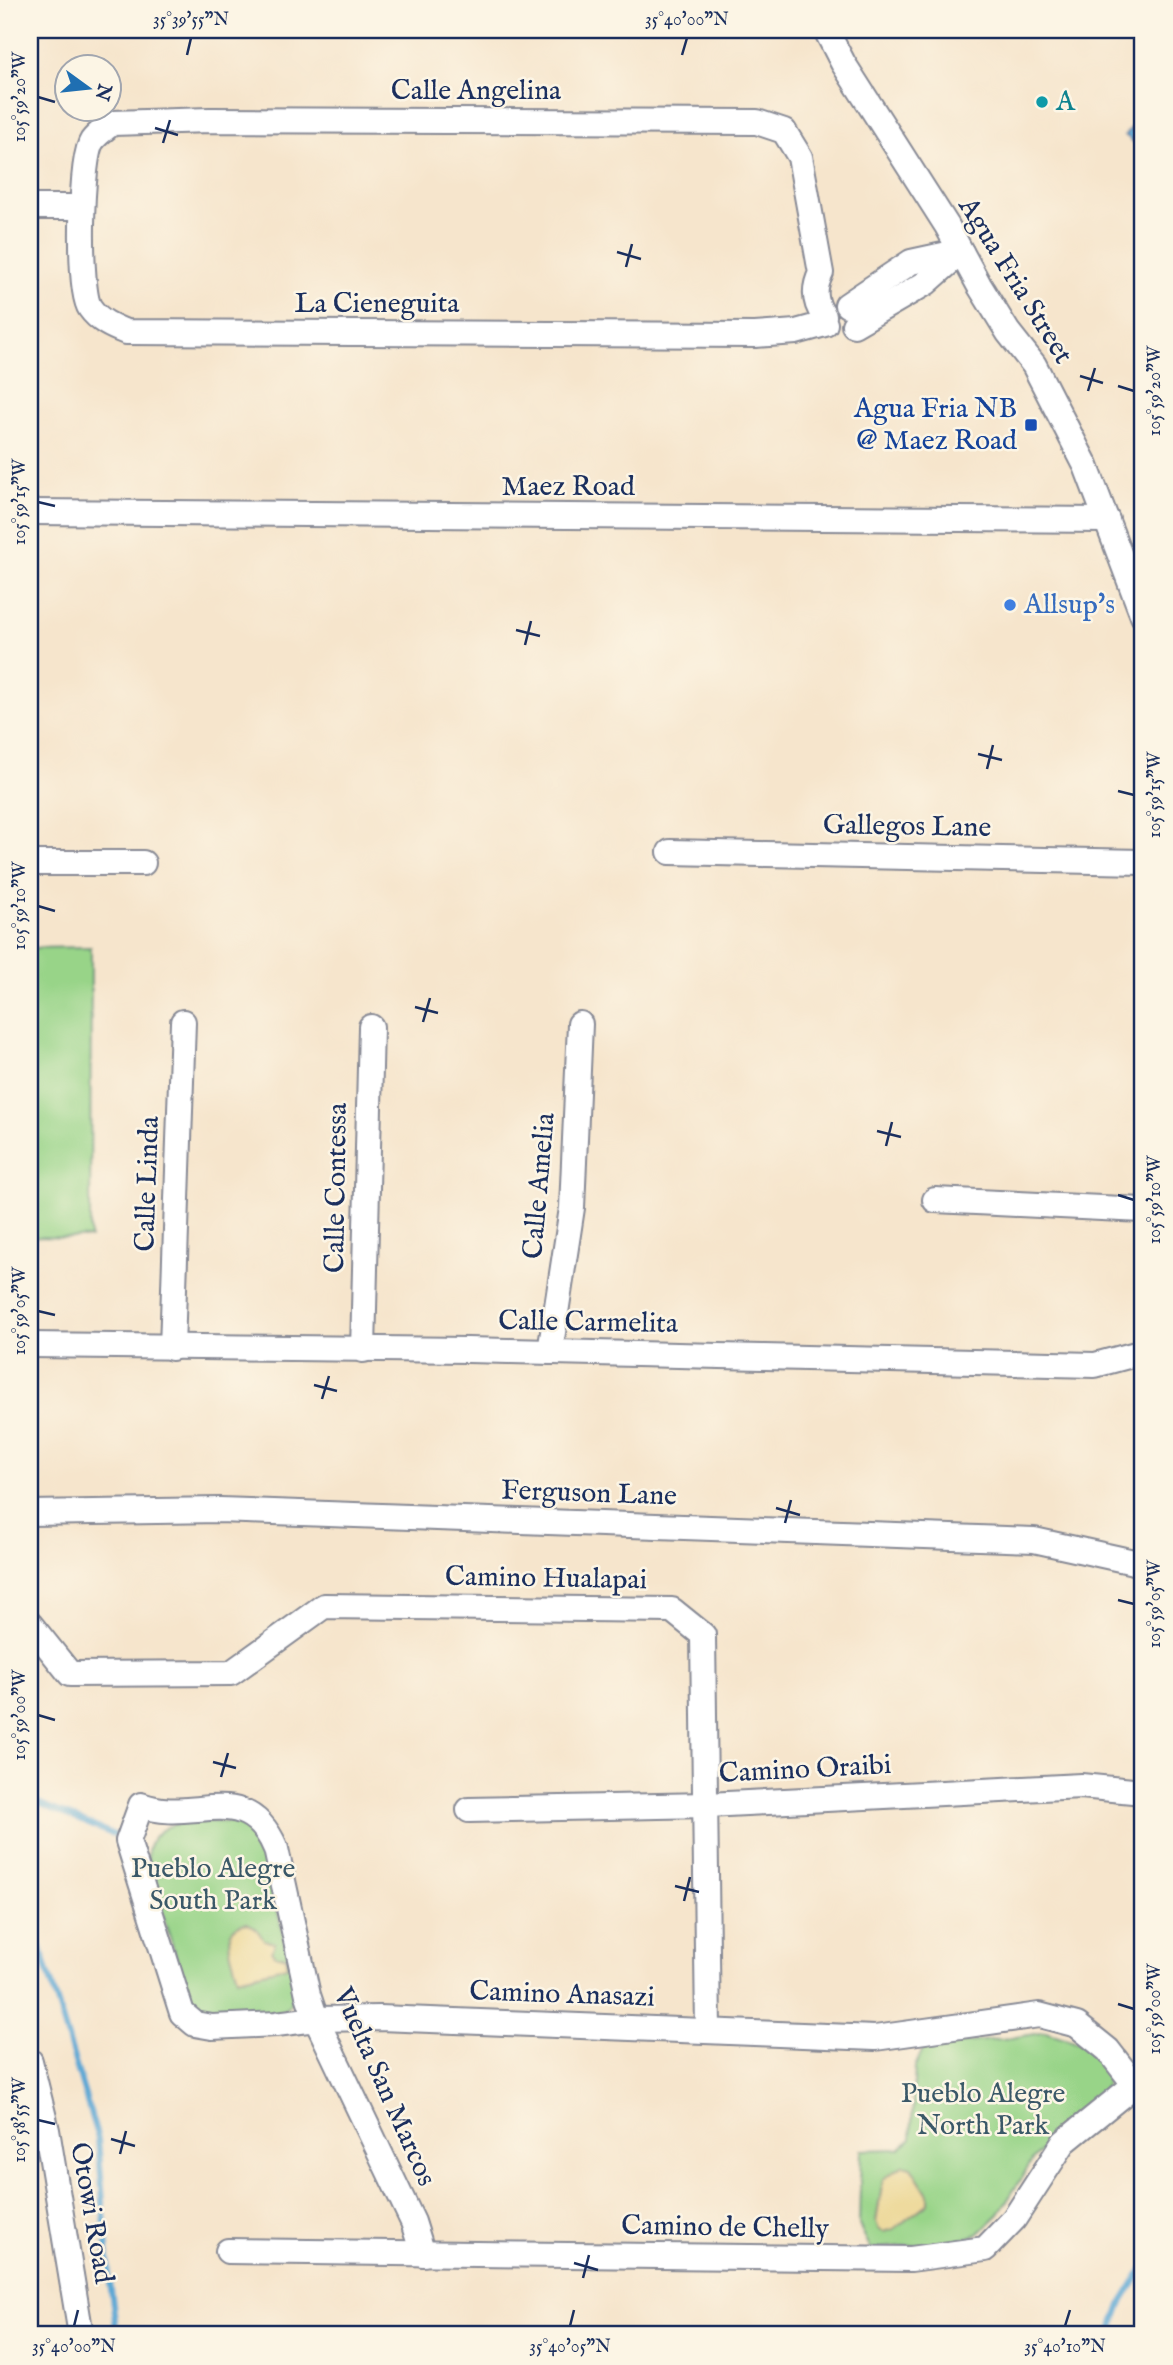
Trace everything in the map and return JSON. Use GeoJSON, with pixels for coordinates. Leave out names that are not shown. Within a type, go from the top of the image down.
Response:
{"type":"FeatureCollection","features":[{"type":"Feature","properties":{"kind":"street","name":"Agua Fria Street"},"geometry":{"type":"LineString","coordinates":[[826,30],[843,63],[961,251],[979,285],[1034,365],[1086,466],[1143,616]]}},
{"type":"Feature","properties":{"kind":"street","name":"Calle Angelina"},"geometry":{"type":"LineString","coordinates":[[82,207],[85,168],[91,142],[113,122],[757,122],[784,131],[800,156],[821,273],[832,285],[838,315]]}},
{"type":"Feature","properties":{"kind":"street"},"geometry":{"type":"LineString","coordinates":[[30,207],[82,207]]}},
{"type":"Feature","properties":{"kind":"street","name":"La Cieneguita"},"geometry":{"type":"LineString","coordinates":[[82,207],[83,278],[89,307],[108,325],[126,332],[755,335],[796,332],[838,315],[911,262],[961,251]]}},
{"type":"Feature","properties":{"kind":"street","name":"Maez Road"},"geometry":{"type":"LineString","coordinates":[[30,512],[1107,520]]}},
{"type":"Feature","properties":{"kind":"street","name":"Gallegos Lane"},"geometry":{"type":"LineString","coordinates":[[670,852],[1143,862]]}},
{"type":"Feature","properties":{"kind":"street"},"geometry":{"type":"LineString","coordinates":[[30,863],[143,863]]}},
{"type":"Feature","properties":{"kind":"street","name":"Calle Linda"},"geometry":{"type":"LineString","coordinates":[[172,1348],[183,1022]]}},
{"type":"Feature","properties":{"kind":"street","name":"Calle Amelia"},"geometry":{"type":"LineString","coordinates":[[550,1352],[572,1208],[580,1024]]}},
{"type":"Feature","properties":{"kind":"street","name":"Calle Contessa"},"geometry":{"type":"LineString","coordinates":[[363,1350],[371,1027]]}},
{"type":"Feature","properties":{"kind":"street"},"geometry":{"type":"LineString","coordinates":[[934,1200],[1143,1210]]}},
{"type":"Feature","properties":{"kind":"street","name":"Calle Carmelita"},"geometry":{"type":"LineString","coordinates":[[30,1345],[550,1352],[1096,1365],[1143,1352]]}},
{"type":"Feature","properties":{"kind":"street","name":"Ferguson Lane"},"geometry":{"type":"LineString","coordinates":[[30,1513],[220,1510],[1034,1540],[1143,1564]]}},
{"type":"Feature","properties":{"kind":"street","name":"Camino Hualapai"},"geometry":{"type":"LineString","coordinates":[[30,1624],[70,1674],[231,1673],[324,1606],[672,1610],[703,1635],[708,2031]]}},
{"type":"Feature","properties":{"kind":"street","name":"Camino Oraibi"},"geometry":{"type":"LineString","coordinates":[[469,1810],[707,1805],[1081,1786],[1143,1792]]}},
{"type":"Feature","properties":{"kind":"street","name":"Vuelta San Marcos"},"geometry":{"type":"LineString","coordinates":[[141,1805],[155,1810],[172,1811],[211,1808],[239,1810],[253,1816],[270,1835],[276,1849],[308,1995],[316,2019],[413,2222],[423,2254]]}},
{"type":"Feature","properties":{"kind":"street","name":"Camino Anasazi"},"geometry":{"type":"LineString","coordinates":[[141,1805],[128,1841],[182,2013],[195,2024],[212,2027],[316,2019],[380,2018],[875,2038],[1039,2015],[1077,2025],[1108,2050],[1139,2082]]}},
{"type":"Feature","properties":{"kind":"street","name":"Otowi Road"},"geometry":{"type":"LineString","coordinates":[[30,2061],[38,2130],[81,2335]]}},
{"type":"Feature","properties":{"kind":"street","name":"Camino de Chelly"},"geometry":{"type":"LineString","coordinates":[[228,2251],[911,2259],[985,2249],[1014,2218],[1064,2142],[1139,2082]]}},
{"type":"Feature","properties":{"kind":"green space"},"geometry":{"type":"Polygon","coordinates":[[[91,947],[90,1238],[30,1237],[30,948],[91,947]]]}},
{"type":"Feature","properties":{"kind":"green space","name":"Pueblo Alegre South Park"},"geometry":{"type":"Polygon","coordinates":[[[233,1822],[251,1832],[263,1848],[294,1982],[290,2003],[278,2013],[213,2017],[196,2007],[187,1992],[147,1864],[149,1847],[163,1829],[185,1823],[233,1822]]]}},
{"type":"Feature","properties":{"kind":"green space","name":"Pueblo Alegre North Park"},"geometry":{"type":"Polygon","coordinates":[[[1046,2032],[1084,2044],[1109,2074],[1103,2092],[1067,2122],[1033,2159],[999,2214],[978,2234],[953,2242],[871,2249],[859,2225],[861,2150],[900,2149],[911,2139],[915,2067],[924,2047],[1046,2032]]]}},
{"type":"Feature","properties":{"kind":"sand"},"geometry":{"type":"Polygon","coordinates":[[[247,1923],[255,1927],[264,1940],[275,1943],[272,1952],[277,1956],[286,1956],[288,1966],[238,1978],[229,1944],[230,1937],[232,1930],[247,1923]]]}},
{"type":"Feature","properties":{"kind":"sand"},"geometry":{"type":"Polygon","coordinates":[[[904,2165],[911,2167],[928,2194],[928,2203],[894,2229],[884,2232],[879,2230],[876,2222],[883,2179],[904,2165]]]}},
{"type":"Feature","properties":{"kind":"water"},"geometry":{"type":"Polygon","coordinates":[[[1143,101],[1143,138],[1135,143],[1125,135],[1136,123],[1143,101]]]}},
{"type":"Feature","properties":{"kind":"waterway"},"geometry":{"type":"LineString","coordinates":[[30,1803],[36,1802],[122,1838]]}},
{"type":"Feature","properties":{"kind":"waterway"},"geometry":{"type":"LineString","coordinates":[[30,1911],[98,2139],[109,2275],[117,2335]]}},
{"type":"Feature","properties":{"kind":"waterway"},"geometry":{"type":"LineString","coordinates":[[1110,2335],[1121,2304],[1143,2268]]}},
{"type":"Feature","properties":{"kind":"place","name":"A"},"geometry":{"type":"Point","coordinates":[1042,102]}},
{"type":"Feature","properties":{"kind":"place","name":"Agua Fria NB @ Maez Road"},"geometry":{"type":"Point","coordinates":[1031,425]}},
{"type":"Feature","properties":{"kind":"place","name":"Allsup's"},"geometry":{"type":"Point","coordinates":[1010,605]}}]}
